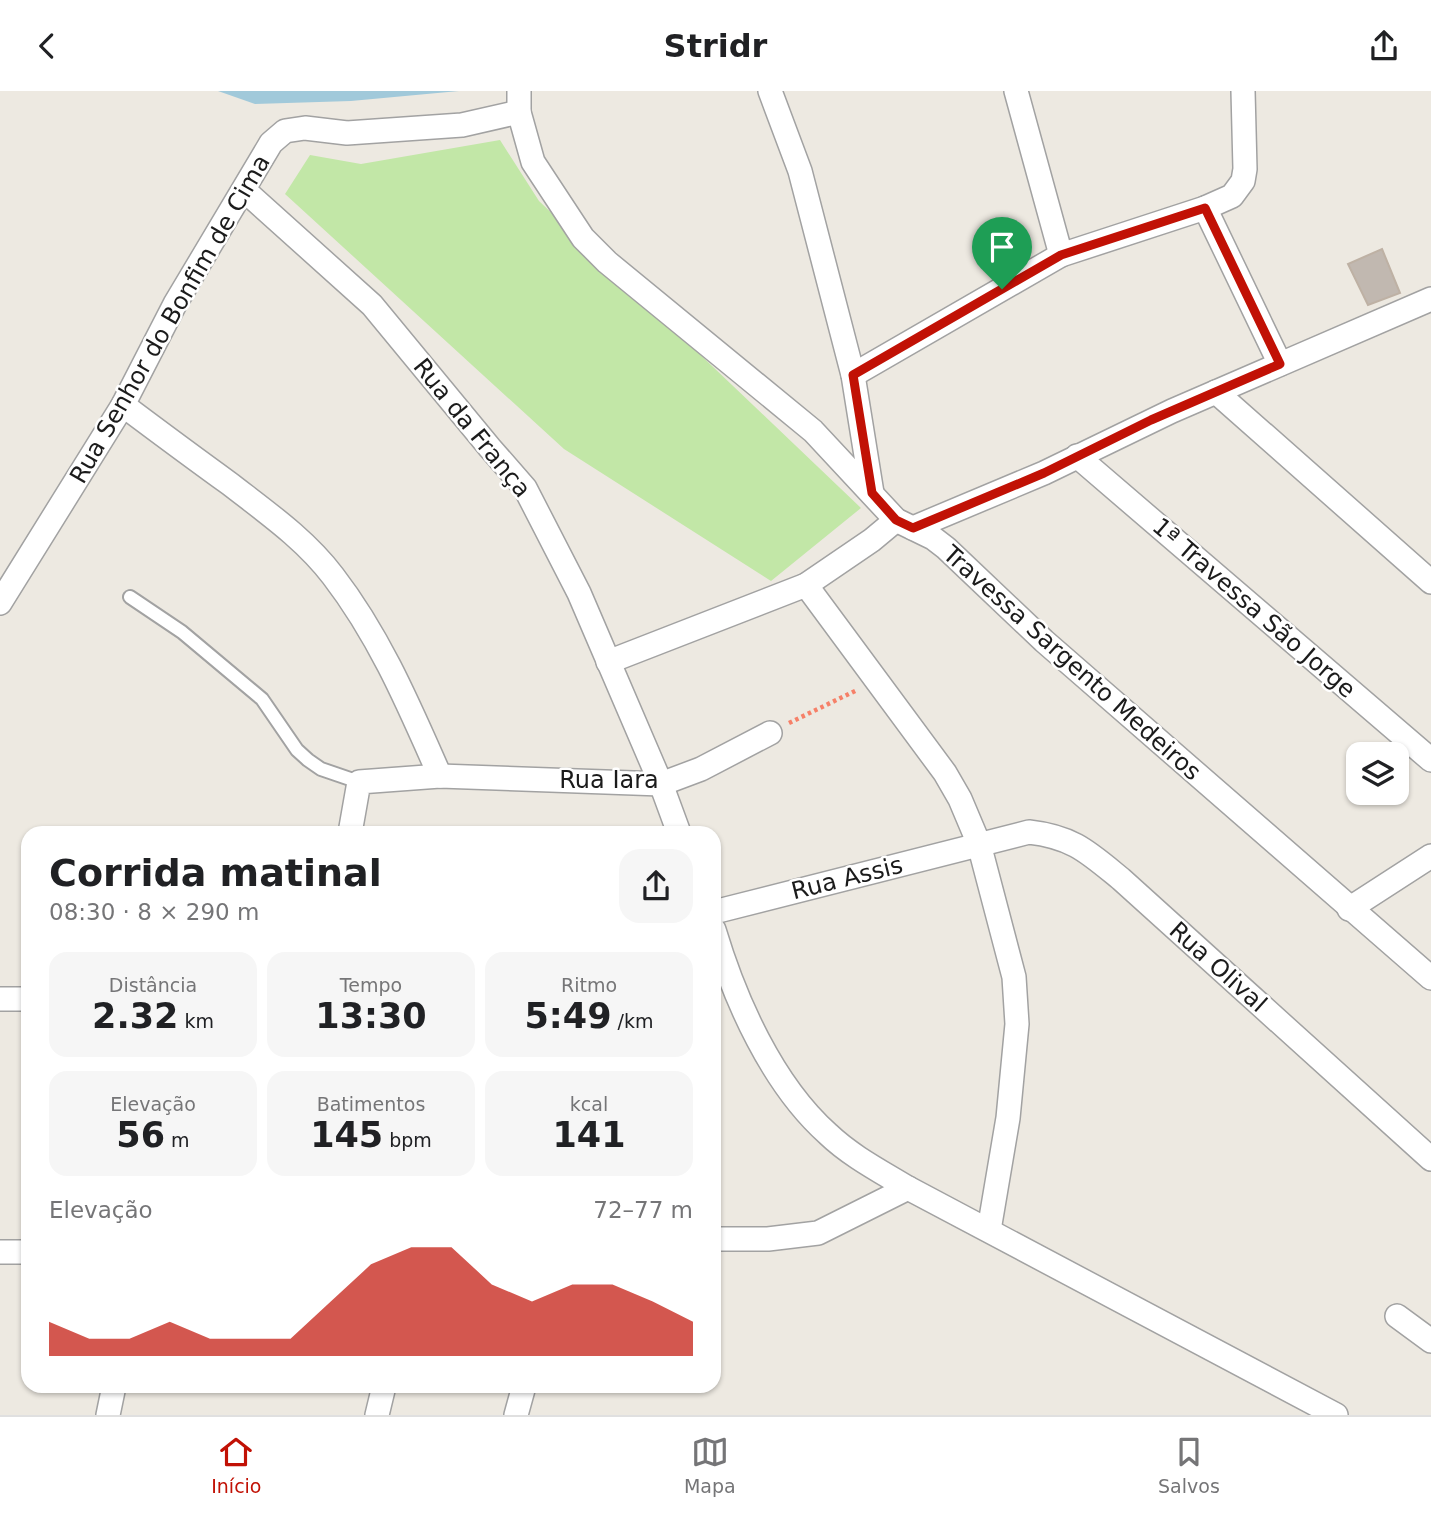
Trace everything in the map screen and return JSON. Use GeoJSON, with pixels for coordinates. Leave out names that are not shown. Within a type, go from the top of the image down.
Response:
{"type":"FeatureCollection","features":[{"type":"Feature","properties":{"kind":"street"},"geometry":{"type":"LineString","coordinates":[[770,91],[800,171],[853,375],[872,493]]}},
{"type":"Feature","properties":{"kind":"street"},"geometry":{"type":"LineString","coordinates":[[1016,91],[1061,255]]}},
{"type":"Feature","properties":{"kind":"street"},"geometry":{"type":"LineString","coordinates":[[853,375],[1061,255],[1205,208],[1232,196],[1243,181],[1245,169],[1243,91]]}},
{"type":"Feature","properties":{"kind":"street","name":"Rua Senhor do Bonfim de Cima"},"geometry":{"type":"LineString","coordinates":[[0,603],[123,405],[175,304],[271,143],[285,131],[305,128],[348,133],[462,125],[519,102]]}},
{"type":"Feature","properties":{"kind":"street","name":"Travessa Sargento Medeiros"},"geometry":{"type":"LineString","coordinates":[[519,102],[533,162],[583,238],[607,262],[813,431],[904,524],[933,538],[946,548],[1044,641],[1431,978]]}},
{"type":"Feature","properties":{"kind":"street","name":"Rua da França"},"geometry":{"type":"LineString","coordinates":[[244,190],[372,305],[489,449],[525,488],[567,568],[677,826]]}},
{"type":"Feature","properties":{"kind":"street"},"geometry":{"type":"LineString","coordinates":[[1205,208],[1280,364]]}},
{"type":"Feature","properties":{"kind":"street"},"geometry":{"type":"LineString","coordinates":[[608,662],[806,585],[872,540],[904,524],[1044,473],[1216,392],[1431,299]]}},
{"type":"Feature","properties":{"kind":"street"},"geometry":{"type":"LineString","coordinates":[[1216,392],[1431,582]]}},
{"type":"Feature","properties":{"kind":"street"},"geometry":{"type":"LineString","coordinates":[[123,405],[270,515],[304,544],[332,574],[372,632],[398,680],[440,776]]}},
{"type":"Feature","properties":{"kind":"street","name":"1ª Travessa São Jorge"},"geometry":{"type":"LineString","coordinates":[[1077,456],[1431,760]]}},
{"type":"Feature","properties":{"kind":"street"},"geometry":{"type":"LineString","coordinates":[[806,585],[945,773],[960,799],[979,844],[1014,977],[1017,1024],[1008,1118],[989,1230]]}},
{"type":"Feature","properties":{"kind":"street","name":"Rua Iara"},"geometry":{"type":"LineString","coordinates":[[359,782],[440,776],[661,784],[701,769],[770,733]]}},
{"type":"Feature","properties":{"kind":"street"},"geometry":{"type":"LineString","coordinates":[[351,826],[359,782]]}},
{"type":"Feature","properties":{"kind":"street","name":"Rua Olival"},"geometry":{"type":"LineString","coordinates":[[979,844],[1029,832],[1054,835],[1091,854],[1431,1159]]}},
{"type":"Feature","properties":{"kind":"street","name":"Rua Assis"},"geometry":{"type":"LineString","coordinates":[[721,910],[979,844]]}},
{"type":"Feature","properties":{"kind":"street"},"geometry":{"type":"LineString","coordinates":[[1349,909],[1431,856]]}},
{"type":"Feature","properties":{"kind":"street"},"geometry":{"type":"LineString","coordinates":[[721,978],[793,1097],[828,1134],[850,1152],[908,1188],[1336,1415]]}},
{"type":"Feature","properties":{"kind":"street"},"geometry":{"type":"LineString","coordinates":[[0,999],[21,999]]}},
{"type":"Feature","properties":{"kind":"street"},"geometry":{"type":"LineString","coordinates":[[721,1239],[777,1238],[818,1233],[908,1188]]}},
{"type":"Feature","properties":{"kind":"street"},"geometry":{"type":"LineString","coordinates":[[0,1252],[21,1252]]}},
{"type":"Feature","properties":{"kind":"street"},"geometry":{"type":"LineString","coordinates":[[1397,1316],[1431,1342]]}},
{"type":"Feature","properties":{"kind":"street"},"geometry":{"type":"LineString","coordinates":[[108,1415],[113,1393]]}},
{"type":"Feature","properties":{"kind":"street"},"geometry":{"type":"LineString","coordinates":[[377,1415],[382,1393]]}},
{"type":"Feature","properties":{"kind":"street"},"geometry":{"type":"LineString","coordinates":[[516,1415],[522,1393]]}},
{"type":"Feature","properties":{"kind":"lane"},"geometry":{"type":"LineString","coordinates":[[130,597],[182,632],[262,698],[297,750],[308,760],[321,769],[359,782]]}},
{"type":"Feature","properties":{"kind":"path"},"geometry":{"type":"LineString","coordinates":[[770,733],[878,680]]}},
{"type":"Feature","properties":{"kind":"green space"},"geometry":{"type":"Polygon","coordinates":[[[500,140],[539,201],[861,508],[771,581],[564,449],[285,194],[310,155],[361,164],[500,140]]]}},
{"type":"Feature","properties":{"kind":"water"},"geometry":{"type":"Polygon","coordinates":[[[218,91],[459,91],[351,101],[255,104],[218,91]]]}},
{"type":"Feature","properties":{"kind":"building"},"geometry":{"type":"Polygon","coordinates":[[[1382,249],[1400,293],[1368,305],[1348,264],[1382,249]]]}},
{"type":"Feature","properties":{"kind":"route"},"geometry":{"type":"LineString","coordinates":[[1205,208],[1280,364],[1151,420],[1044,473],[913,528],[896,520],[872,493],[853,375],[1002,289],[1061,255],[1205,208]]}}]}
